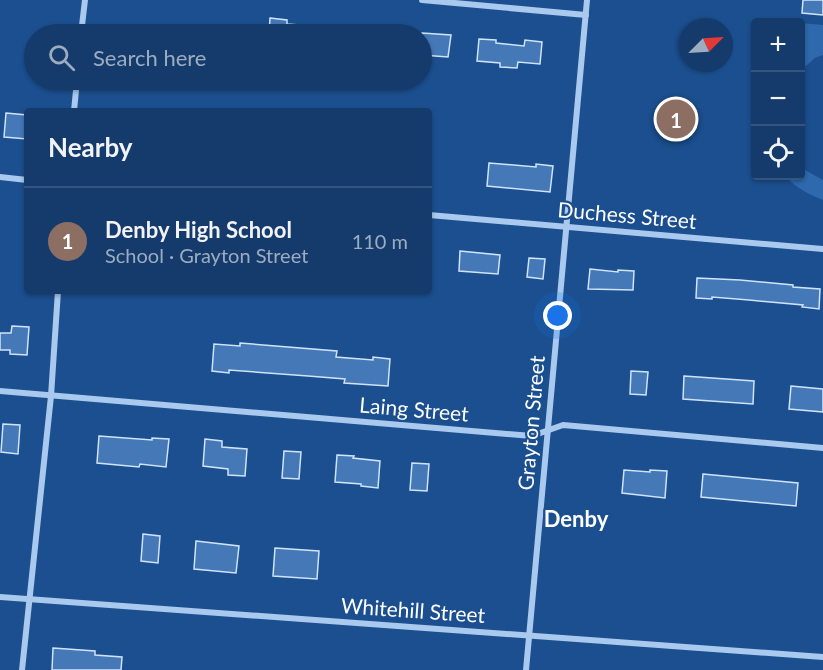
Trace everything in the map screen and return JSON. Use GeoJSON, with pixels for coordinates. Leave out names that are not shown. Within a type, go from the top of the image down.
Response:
{"type":"FeatureCollection","features":[{"type":"Feature","properties":{"kind":"street"},"geometry":{"type":"LineString","coordinates":[[82,24],[85,0]]}},
{"type":"Feature","properties":{"kind":"street"},"geometry":{"type":"LineString","coordinates":[[422,0],[586,15]]}},
{"type":"Feature","properties":{"kind":"street","name":"Grayton Street"},"geometry":{"type":"LineString","coordinates":[[526,670],[587,0]]}},
{"type":"Feature","properties":{"kind":"street"},"geometry":{"type":"LineString","coordinates":[[74,108],[76,90]]}},
{"type":"Feature","properties":{"kind":"street"},"geometry":{"type":"LineString","coordinates":[[0,177],[24,180]]}},
{"type":"Feature","properties":{"kind":"street","name":"Duchess Street"},"geometry":{"type":"LineString","coordinates":[[432,215],[823,249]]}},
{"type":"Feature","properties":{"kind":"street"},"geometry":{"type":"LineString","coordinates":[[22,670],[51,396],[58,294]]}},
{"type":"Feature","properties":{"kind":"street","name":"Laing Street"},"geometry":{"type":"LineString","coordinates":[[0,391],[532,436],[563,425],[823,448]]}},
{"type":"Feature","properties":{"kind":"street","name":"Whitehill Street"},"geometry":{"type":"LineString","coordinates":[[0,597],[823,657]]}},
{"type":"Feature","properties":{"kind":"shaded area"},"geometry":{"type":"Polygon","coordinates":[[[805,23],[823,25],[823,55],[815,58],[805,67],[805,23]]]}},
{"type":"Feature","properties":{"kind":"shaded area"},"geometry":{"type":"Polygon","coordinates":[[[805,170],[823,180],[823,200],[802,190],[789,180],[805,180],[805,170]]]}},
{"type":"Feature","properties":{"kind":"building"},"geometry":{"type":"Polygon","coordinates":[[[803,0],[823,0],[823,15],[802,13],[803,0]]]}},
{"type":"Feature","properties":{"kind":"building"},"geometry":{"type":"Polygon","coordinates":[[[270,18],[287,20],[287,24],[270,24],[270,18]]]}},
{"type":"Feature","properties":{"kind":"building"},"geometry":{"type":"Polygon","coordinates":[[[432,34],[451,35],[448,57],[432,56],[432,34]]]}},
{"type":"Feature","properties":{"kind":"building"},"geometry":{"type":"Polygon","coordinates":[[[479,39],[524,46],[525,40],[542,42],[540,64],[518,62],[517,68],[500,67],[500,63],[477,61],[479,39]]]}},
{"type":"Feature","properties":{"kind":"building"},"geometry":{"type":"Polygon","coordinates":[[[6,113],[24,115],[24,139],[4,137],[6,113]]]}},
{"type":"Feature","properties":{"kind":"building"},"geometry":{"type":"Polygon","coordinates":[[[489,163],[553,166],[550,192],[487,186],[489,163]]]}},
{"type":"Feature","properties":{"kind":"building"},"geometry":{"type":"Polygon","coordinates":[[[460,251],[500,255],[498,274],[459,271],[460,251]]]}},
{"type":"Feature","properties":{"kind":"building"},"geometry":{"type":"Polygon","coordinates":[[[529,258],[545,259],[543,279],[527,277],[529,258]]]}},
{"type":"Feature","properties":{"kind":"building"},"geometry":{"type":"Polygon","coordinates":[[[590,269],[634,271],[633,290],[588,289],[590,269]]]}},
{"type":"Feature","properties":{"kind":"building"},"geometry":{"type":"Polygon","coordinates":[[[697,278],[740,280],[820,289],[819,309],[802,307],[803,305],[749,300],[696,298],[697,278]]]}},
{"type":"Feature","properties":{"kind":"building"},"geometry":{"type":"Polygon","coordinates":[[[12,326],[29,327],[27,355],[10,354],[10,350],[0,350],[0,333],[11,333],[12,326]]]}},
{"type":"Feature","properties":{"kind":"building"},"geometry":{"type":"Polygon","coordinates":[[[240,343],[337,351],[336,357],[390,359],[388,386],[344,383],[345,379],[229,370],[229,373],[212,371],[214,344],[240,346],[240,343]]]}},
{"type":"Feature","properties":{"kind":"building"},"geometry":{"type":"Polygon","coordinates":[[[631,371],[648,372],[646,395],[630,394],[631,371]]]}},
{"type":"Feature","properties":{"kind":"building"},"geometry":{"type":"Polygon","coordinates":[[[684,376],[754,381],[753,404],[683,399],[684,376]]]}},
{"type":"Feature","properties":{"kind":"building"},"geometry":{"type":"Polygon","coordinates":[[[791,386],[823,389],[823,412],[789,409],[791,386]]]}},
{"type":"Feature","properties":{"kind":"building"},"geometry":{"type":"Polygon","coordinates":[[[3,424],[20,425],[18,454],[1,452],[3,424]]]}},
{"type":"Feature","properties":{"kind":"building"},"geometry":{"type":"Polygon","coordinates":[[[99,436],[169,439],[166,467],[97,463],[99,436]]]}},
{"type":"Feature","properties":{"kind":"building"},"geometry":{"type":"Polygon","coordinates":[[[205,439],[222,441],[222,447],[247,449],[245,476],[228,475],[228,469],[203,466],[205,439]]]}},
{"type":"Feature","properties":{"kind":"building"},"geometry":{"type":"Polygon","coordinates":[[[284,451],[301,452],[299,479],[282,478],[284,451]]]}},
{"type":"Feature","properties":{"kind":"building"},"geometry":{"type":"Polygon","coordinates":[[[337,455],[380,461],[378,488],[335,482],[337,455]]]}},
{"type":"Feature","properties":{"kind":"building"},"geometry":{"type":"Polygon","coordinates":[[[412,463],[429,464],[427,491],[410,490],[412,463]]]}},
{"type":"Feature","properties":{"kind":"building"},"geometry":{"type":"Polygon","coordinates":[[[624,470],[667,471],[665,498],[622,493],[624,470]]]}},
{"type":"Feature","properties":{"kind":"building"},"geometry":{"type":"Polygon","coordinates":[[[703,474],[798,483],[796,506],[701,497],[703,474]]]}},
{"type":"Feature","properties":{"kind":"building"},"geometry":{"type":"Polygon","coordinates":[[[143,534],[160,536],[158,563],[141,561],[143,534]]]}},
{"type":"Feature","properties":{"kind":"building"},"geometry":{"type":"Polygon","coordinates":[[[196,541],[239,546],[236,573],[194,569],[196,541]]]}},
{"type":"Feature","properties":{"kind":"building"},"geometry":{"type":"Polygon","coordinates":[[[275,548],[319,551],[317,579],[273,576],[275,548]]]}},
{"type":"Feature","properties":{"kind":"building"},"geometry":{"type":"Polygon","coordinates":[[[53,648],[95,651],[95,655],[122,657],[121,670],[52,670],[53,648]]]}},
{"type":"Feature","properties":{"kind":"place","name":"Denby High School"},"geometry":{"type":"Point","coordinates":[676,119]}},
{"type":"Feature","properties":{"kind":"district","name":"Denby"},"geometry":{"type":"Point","coordinates":[576,519]}}]}
